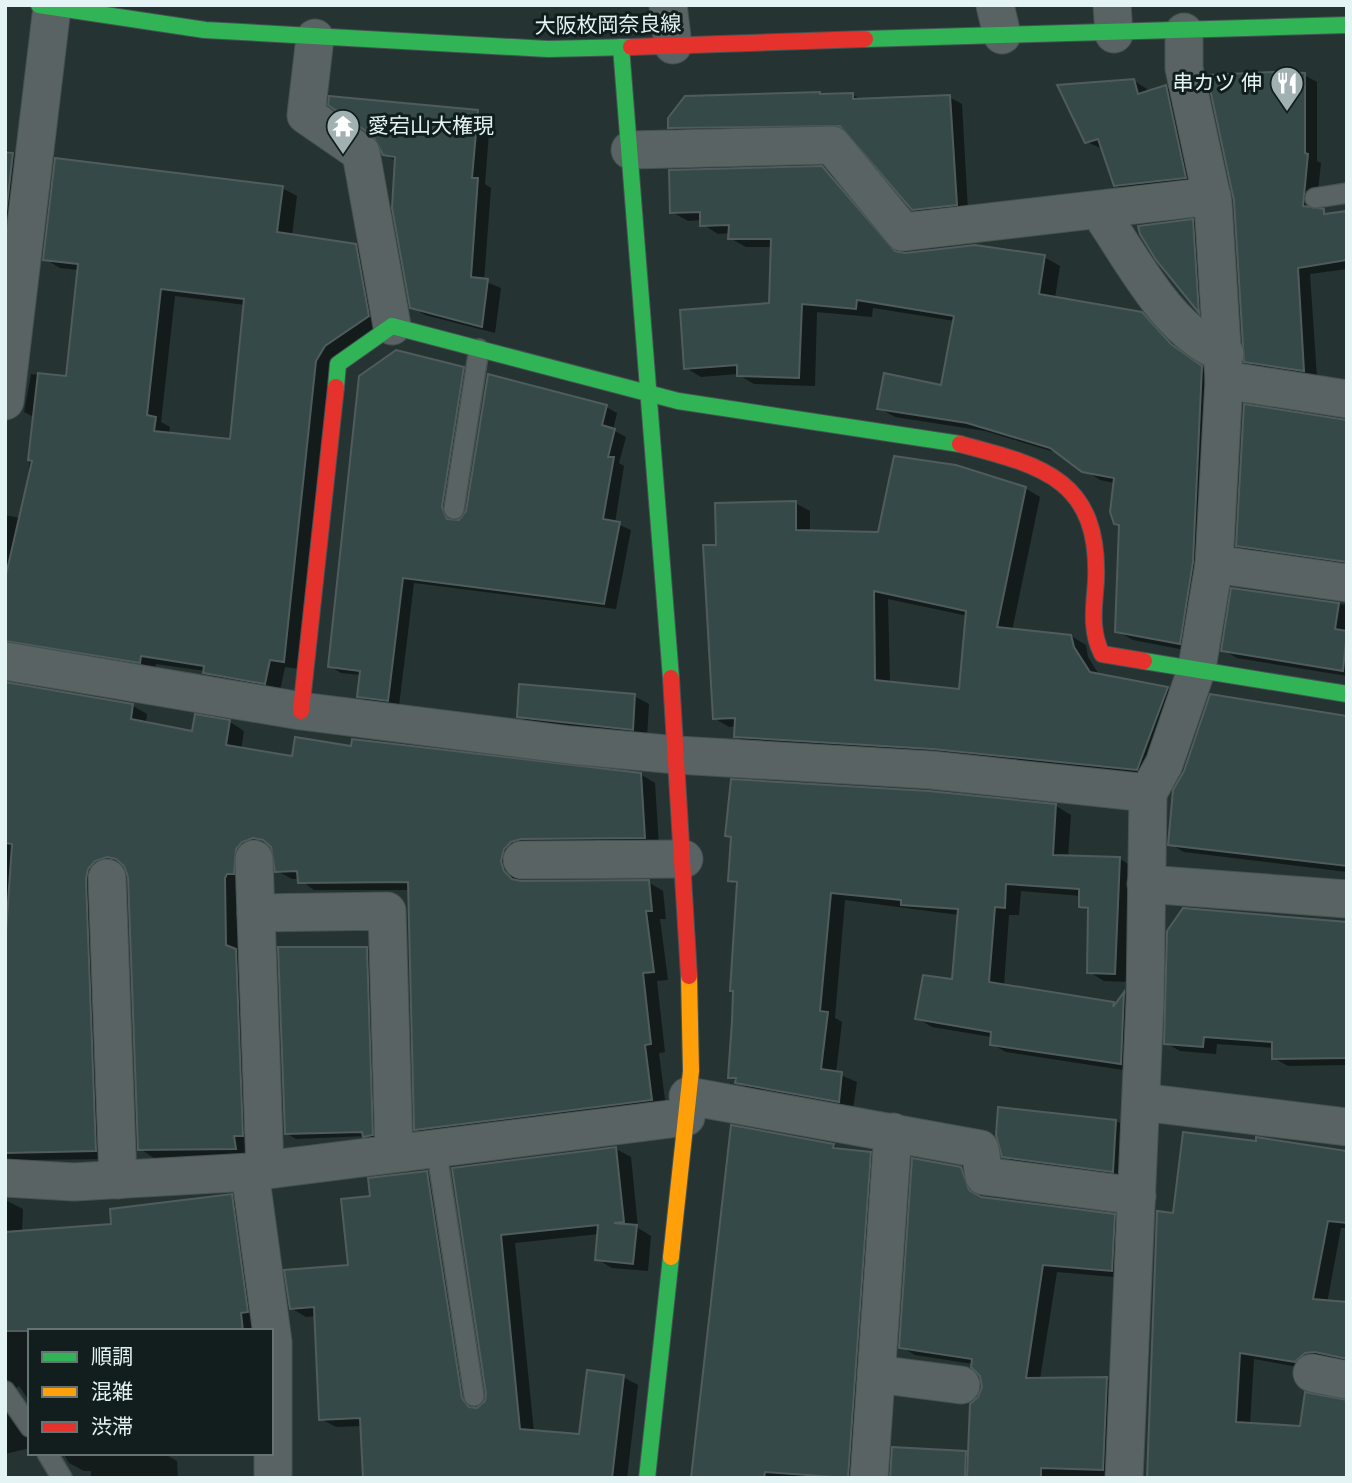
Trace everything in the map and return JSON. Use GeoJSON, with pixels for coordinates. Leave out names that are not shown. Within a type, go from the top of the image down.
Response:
{"type":"FeatureCollection","features":[{"type":"Feature","properties":{"kind":"street"},"geometry":{"type":"LineString","coordinates":[[668,5],[673,45]]}},
{"type":"Feature","properties":{"kind":"street"},"geometry":{"type":"LineString","coordinates":[[5,401],[10,318],[45,6]]}},
{"type":"Feature","properties":{"kind":"street","name":"大阪枚岡奈良線"},"geometry":{"type":"LineString","coordinates":[[45,6],[123,11],[205,30],[548,49],[673,45],[999,20],[1113,19],[1184,32],[1347,25]]}},
{"type":"Feature","properties":{"kind":"street"},"geometry":{"type":"LineString","coordinates":[[1124,1478],[1141,1102],[1148,793],[1164,764],[1197,668],[1214,564],[1225,367],[1212,196],[1184,68],[1184,32]]}},
{"type":"Feature","properties":{"kind":"street"},"geometry":{"type":"LineString","coordinates":[[315,38],[306,115],[361,153],[392,326]]}},
{"type":"Feature","properties":{"kind":"street"},"geometry":{"type":"LineString","coordinates":[[621,47],[677,755],[689,969],[687,1107],[647,1478]]}},
{"type":"Feature","properties":{"kind":"street"},"geometry":{"type":"LineString","coordinates":[[630,150],[832,145],[903,232],[1212,196]]}},
{"type":"Feature","properties":{"kind":"street"},"geometry":{"type":"LineString","coordinates":[[1099,211],[1168,310],[1225,367],[1347,399]]}},
{"type":"Feature","properties":{"kind":"street"},"geometry":{"type":"LineString","coordinates":[[392,326],[678,401],[961,444],[1043,469],[1064,484],[1081,504],[1091,524],[1097,548],[1093,637],[1102,654],[1347,694]]}},
{"type":"Feature","properties":{"kind":"street"},"geometry":{"type":"LineString","coordinates":[[301,711],[338,365],[392,326]]}},
{"type":"Feature","properties":{"kind":"street"},"geometry":{"type":"LineString","coordinates":[[1214,564],[1347,583]]}},
{"type":"Feature","properties":{"kind":"street"},"geometry":{"type":"LineString","coordinates":[[5,661],[301,711],[677,755],[931,770],[1148,793]]}},
{"type":"Feature","properties":{"kind":"street"},"geometry":{"type":"LineString","coordinates":[[254,859],[258,1171],[272,1329]]}},
{"type":"Feature","properties":{"kind":"street"},"geometry":{"type":"LineString","coordinates":[[522,860],[684,859]]}},
{"type":"Feature","properties":{"kind":"street"},"geometry":{"type":"LineString","coordinates":[[107,878],[118,1180]]}},
{"type":"Feature","properties":{"kind":"street"},"geometry":{"type":"LineString","coordinates":[[1146,884],[1347,899]]}},
{"type":"Feature","properties":{"kind":"street"},"geometry":{"type":"LineString","coordinates":[[256,913],[387,911],[394,1152]]}},
{"type":"Feature","properties":{"kind":"street"},"geometry":{"type":"LineString","coordinates":[[1141,1102],[1347,1127]]}},
{"type":"Feature","properties":{"kind":"street"},"geometry":{"type":"LineString","coordinates":[[5,1178],[74,1182],[258,1171],[436,1147],[687,1107],[893,1132],[980,1149],[984,1176],[1137,1196]]}},
{"type":"Feature","properties":{"kind":"street"},"geometry":{"type":"LineString","coordinates":[[869,1478],[893,1132]]}},
{"type":"Feature","properties":{"kind":"street"},"geometry":{"type":"LineString","coordinates":[[273,1342],[273,1478]]}},
{"type":"Feature","properties":{"kind":"street"},"geometry":{"type":"LineString","coordinates":[[1311,1373],[1347,1380]]}},
{"type":"Feature","properties":{"kind":"street"},"geometry":{"type":"LineString","coordinates":[[876,1374],[961,1385]]}},
{"type":"Feature","properties":{"kind":"lane"},"geometry":{"type":"LineString","coordinates":[[1315,198],[1347,193]]}},
{"type":"Feature","properties":{"kind":"lane"},"geometry":{"type":"LineString","coordinates":[[454,509],[479,349]]}},
{"type":"Feature","properties":{"kind":"lane"},"geometry":{"type":"LineString","coordinates":[[436,1147],[474,1396]]}},
{"type":"Feature","properties":{"kind":"lane"},"geometry":{"type":"LineString","coordinates":[[5,1391],[28,1424]]}},
{"type":"Feature","properties":{"kind":"lane"},"geometry":{"type":"LineString","coordinates":[[48,1455],[62,1478]]}},
{"type":"Feature","properties":{"kind":"building"},"geometry":{"type":"Polygon","coordinates":[[[1305,73],[1305,153],[1308,154],[1303,206],[1324,209],[1324,214],[1347,211],[1347,260],[1298,268],[1304,371],[1244,362],[1234,201],[1207,75],[1305,73]]]}},
{"type":"Feature","properties":{"kind":"building"},"geometry":{"type":"Polygon","coordinates":[[[1134,79],[1138,94],[1166,85],[1186,178],[1114,186],[1098,139],[1085,143],[1057,85],[1134,79]]]}},
{"type":"Feature","properties":{"kind":"building"},"geometry":{"type":"Polygon","coordinates":[[[853,93],[853,99],[950,95],[957,205],[912,210],[840,126],[668,128],[668,118],[685,96],[853,93]]]}},
{"type":"Feature","properties":{"kind":"building"},"geometry":{"type":"Polygon","coordinates":[[[329,96],[478,110],[472,178],[478,178],[471,277],[488,279],[482,327],[410,308],[392,208],[395,157],[383,155],[373,136],[328,105],[329,96]]]}},
{"type":"Feature","properties":{"kind":"building"},"geometry":{"type":"Polygon","coordinates":[[[5,152],[13,153],[5,222],[5,152]]]}},
{"type":"Feature","properties":{"kind":"building"},"geometry":{"type":"Polygon","coordinates":[[[55,158],[283,186],[277,232],[356,244],[369,316],[325,346],[316,361],[284,662],[270,660],[265,684],[203,673],[204,666],[141,656],[140,663],[5,641],[5,579],[32,461],[28,460],[38,373],[66,376],[78,264],[43,260],[55,158]],[[161,289],[147,415],[156,417],[154,431],[230,439],[244,299],[161,289]]]}},
{"type":"Feature","properties":{"kind":"building"},"geometry":{"type":"Polygon","coordinates":[[[822,166],[895,251],[905,253],[975,245],[1045,255],[1039,294],[1142,312],[1171,344],[1202,366],[1193,562],[1180,644],[1115,632],[1119,525],[1114,524],[1110,512],[1114,478],[1082,472],[1050,448],[967,423],[877,409],[884,373],[941,385],[954,316],[857,300],[856,309],[802,304],[799,378],[737,376],[737,365],[684,369],[680,310],[769,303],[771,239],[728,239],[729,225],[700,226],[700,212],[670,213],[669,170],[822,166]]]}},
{"type":"Feature","properties":{"kind":"building"},"geometry":{"type":"Polygon","coordinates":[[[1193,219],[1199,313],[1156,260],[1138,226],[1193,219]]]}},
{"type":"Feature","properties":{"kind":"building"},"geometry":{"type":"Polygon","coordinates":[[[396,350],[464,367],[442,507],[447,519],[459,520],[466,511],[488,374],[607,405],[602,425],[615,429],[608,457],[614,457],[603,519],[620,522],[604,604],[403,578],[388,701],[357,697],[360,671],[328,667],[359,376],[396,350]]]}},
{"type":"Feature","properties":{"kind":"building"},"geometry":{"type":"Polygon","coordinates":[[[1244,404],[1347,420],[1347,562],[1236,546],[1244,404]]]}},
{"type":"Feature","properties":{"kind":"building"},"geometry":{"type":"Polygon","coordinates":[[[894,456],[956,465],[1026,487],[997,627],[1071,635],[1074,647],[1090,672],[1168,687],[1137,770],[932,749],[734,737],[735,718],[713,719],[703,545],[716,545],[715,503],[796,501],[796,530],[878,532],[894,456]],[[874,591],[875,680],[959,689],[966,611],[874,591]]]}},
{"type":"Feature","properties":{"kind":"building"},"geometry":{"type":"Polygon","coordinates":[[[1231,588],[1339,603],[1335,629],[1347,631],[1343,671],[1221,651],[1231,588]]]}},
{"type":"Feature","properties":{"kind":"building"},"geometry":{"type":"Polygon","coordinates":[[[5,682],[133,704],[131,719],[192,731],[195,714],[230,720],[226,745],[292,756],[295,737],[351,746],[352,739],[641,773],[645,838],[521,839],[511,842],[504,849],[501,861],[504,871],[512,879],[521,881],[649,880],[652,911],[646,911],[654,972],[643,973],[651,1044],[645,1045],[652,1100],[414,1130],[408,882],[298,883],[297,871],[275,872],[271,847],[263,840],[253,838],[242,842],[236,849],[234,874],[227,874],[225,878],[226,945],[236,949],[243,1136],[234,1136],[236,1149],[138,1150],[128,877],[124,866],[116,859],[107,857],[95,861],[88,869],[86,879],[96,1151],[5,1153],[5,946],[12,844],[5,843],[5,682]]]}},
{"type":"Feature","properties":{"kind":"building"},"geometry":{"type":"Polygon","coordinates":[[[519,684],[635,694],[633,730],[517,717],[519,684]]]}},
{"type":"Feature","properties":{"kind":"building"},"geometry":{"type":"Polygon","coordinates":[[[1210,694],[1347,716],[1347,866],[1168,845],[1173,790],[1184,771],[1210,694]]]}},
{"type":"Feature","properties":{"kind":"building"},"geometry":{"type":"Polygon","coordinates":[[[731,779],[929,791],[1056,804],[1053,855],[1120,857],[1115,974],[1087,973],[1088,908],[1079,907],[1079,889],[1006,884],[1005,908],[995,907],[989,982],[1114,1002],[1113,1007],[1124,992],[1121,1064],[990,1045],[991,1032],[915,1019],[923,975],[952,979],[958,909],[901,905],[901,900],[831,893],[820,1011],[828,1012],[821,1069],[842,1072],[839,1102],[735,1083],[736,1078],[728,1078],[737,882],[728,881],[731,837],[725,836],[731,779]]]}},
{"type":"Feature","properties":{"kind":"building"},"geometry":{"type":"Polygon","coordinates":[[[1183,908],[1347,922],[1347,1058],[1272,1059],[1272,1042],[1204,1037],[1203,1047],[1164,1044],[1167,931],[1183,908]]]}},
{"type":"Feature","properties":{"kind":"building"},"geometry":{"type":"Polygon","coordinates":[[[278,947],[367,947],[373,1135],[363,1137],[362,1132],[285,1134],[278,947]]]}},
{"type":"Feature","properties":{"kind":"building"},"geometry":{"type":"Polygon","coordinates":[[[998,1107],[1116,1120],[1113,1172],[1002,1157],[996,1135],[998,1107]]]}},
{"type":"Feature","properties":{"kind":"building"},"geometry":{"type":"Polygon","coordinates":[[[731,1125],[834,1144],[833,1148],[871,1152],[848,1478],[765,1472],[764,1478],[691,1478],[731,1125]]]}},
{"type":"Feature","properties":{"kind":"building"},"geometry":{"type":"Polygon","coordinates":[[[1183,1132],[1256,1141],[1256,1137],[1347,1151],[1347,1223],[1328,1221],[1313,1299],[1347,1302],[1347,1359],[1315,1352],[1305,1353],[1295,1362],[1240,1353],[1236,1422],[1300,1426],[1305,1392],[1347,1400],[1347,1478],[1147,1478],[1157,1211],[1173,1213],[1183,1132]]]}},
{"type":"Feature","properties":{"kind":"building"},"geometry":{"type":"Polygon","coordinates":[[[616,1147],[624,1222],[614,1223],[637,1225],[633,1264],[595,1260],[598,1225],[501,1235],[520,1429],[579,1434],[587,1370],[624,1375],[612,1478],[363,1478],[360,1418],[319,1420],[314,1307],[290,1309],[284,1270],[348,1265],[341,1199],[370,1196],[368,1178],[427,1171],[462,1398],[469,1407],[477,1408],[485,1401],[486,1394],[452,1168],[616,1147]]]}},
{"type":"Feature","properties":{"kind":"building"},"geometry":{"type":"Polygon","coordinates":[[[912,1158],[961,1167],[969,1190],[981,1197],[1115,1214],[1112,1271],[1043,1265],[1026,1378],[1107,1377],[1103,1470],[1041,1468],[1041,1477],[967,1477],[970,1404],[978,1397],[982,1387],[980,1376],[971,1367],[972,1359],[899,1348],[912,1158]]]}},
{"type":"Feature","properties":{"kind":"building"},"geometry":{"type":"Polygon","coordinates":[[[232,1194],[248,1312],[241,1313],[243,1329],[5,1331],[5,1232],[111,1224],[110,1209],[232,1194]]]}},
{"type":"Feature","properties":{"kind":"building"},"geometry":{"type":"Polygon","coordinates":[[[892,1447],[966,1451],[965,1478],[890,1478],[892,1447]]]}},
{"type":"Feature","properties":{"kind":"traffic: fast"},"geometry":{"type":"LineString","coordinates":[[39,5],[205,30],[548,49],[631,47]]}},
{"type":"Feature","properties":{"kind":"traffic: fast"},"geometry":{"type":"LineString","coordinates":[[865,39],[1347,25]]}},
{"type":"Feature","properties":{"kind":"traffic: fast"},"geometry":{"type":"LineString","coordinates":[[621,47],[671,678]]}},
{"type":"Feature","properties":{"kind":"traffic: fast"},"geometry":{"type":"LineString","coordinates":[[336,387],[338,364],[392,326],[678,401],[960,444]]}},
{"type":"Feature","properties":{"kind":"traffic: fast"},"geometry":{"type":"LineString","coordinates":[[1144,661],[1347,694]]}},
{"type":"Feature","properties":{"kind":"traffic: fast"},"geometry":{"type":"LineString","coordinates":[[647,1478],[671,1257]]}},
{"type":"Feature","properties":{"kind":"traffic: slow"},"geometry":{"type":"LineString","coordinates":[[671,1257],[691,1071],[689,976]]}},
{"type":"Feature","properties":{"kind":"traffic: jam"},"geometry":{"type":"LineString","coordinates":[[631,47],[865,39]]}},
{"type":"Feature","properties":{"kind":"traffic: jam"},"geometry":{"type":"LineString","coordinates":[[301,711],[336,387]]}},
{"type":"Feature","properties":{"kind":"traffic: jam"},"geometry":{"type":"LineString","coordinates":[[960,444],[1017,460],[1041,470],[1061,483],[1077,499],[1088,520],[1095,547],[1094,619],[1098,645],[1102,654],[1144,661]]}},
{"type":"Feature","properties":{"kind":"traffic: jam"},"geometry":{"type":"LineString","coordinates":[[671,678],[689,976]]}},
{"type":"Feature","properties":{"kind":"place","name":"串カツ 伸"},"geometry":{"type":"Point","coordinates":[1287,113]}},
{"type":"Feature","properties":{"kind":"place","name":"愛宕山大権現"},"geometry":{"type":"Point","coordinates":[343,156]}}]}
